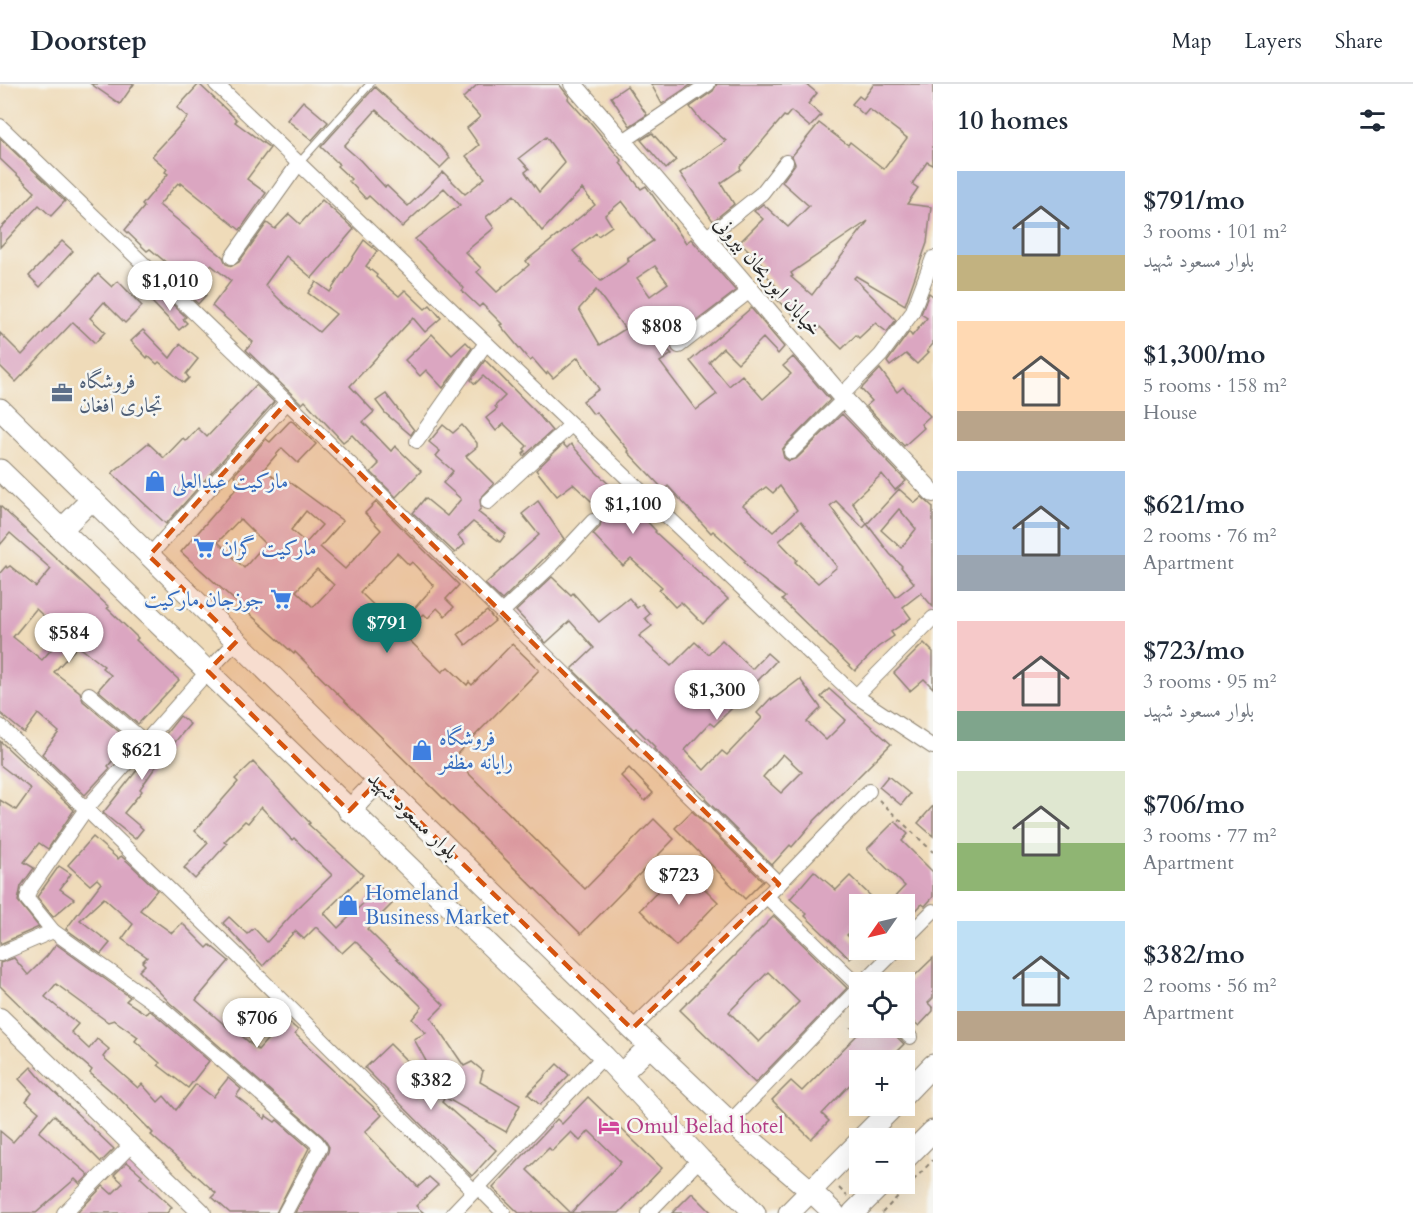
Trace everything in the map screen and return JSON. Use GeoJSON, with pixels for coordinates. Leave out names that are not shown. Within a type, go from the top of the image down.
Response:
{"type":"FeatureCollection","features":[{"type":"Feature","properties":{"kind":"main road","name":"بلوار مسعود شهید"},"geometry":{"type":"LineString","coordinates":[[0,409],[632,1029],[730,1122],[834,1213]]}},
{"type":"Feature","properties":{"kind":"main road","name":"بلوار مسعود شهید"},"geometry":{"type":"LineString","coordinates":[[0,470],[604,1056],[700,1159],[755,1213]]}},
{"type":"Feature","properties":{"kind":"main road"},"geometry":{"type":"LineString","coordinates":[[61,530],[92,499]]}},
{"type":"Feature","properties":{"kind":"main road"},"geometry":{"type":"LineString","coordinates":[[349,811],[378,781]]}},
{"type":"Feature","properties":{"kind":"main road"},"geometry":{"type":"LineString","coordinates":[[621,1074],[650,1046]]}},
{"type":"Feature","properties":{"kind":"main road"},"geometry":{"type":"LineString","coordinates":[[915,1084],[933,1065]]}},
{"type":"Feature","properties":{"kind":"main road"},"geometry":{"type":"LineString","coordinates":[[873,1128],[884,1116]]}},
{"type":"Feature","properties":{"kind":"main road"},"geometry":{"type":"LineString","coordinates":[[915,1149],[933,1131]]}},
{"type":"Feature","properties":{"kind":"main road"},"geometry":{"type":"LineString","coordinates":[[789,1213],[849,1152]]}},
{"type":"Feature","properties":{"kind":"main road"},"geometry":{"type":"LineString","coordinates":[[853,1213],[872,1194]]}},
{"type":"Feature","properties":{"kind":"street"},"geometry":{"type":"LineString","coordinates":[[216,84],[856,696],[933,747]]}},
{"type":"Feature","properties":{"kind":"street","name":"خیابان ابوریحان بیرونی"},"geometry":{"type":"LineString","coordinates":[[573,84],[843,398],[933,493]]}},
{"type":"Feature","properties":{"kind":"street"},"geometry":{"type":"LineString","coordinates":[[622,142],[708,84]]}},
{"type":"Feature","properties":{"kind":"street"},"geometry":{"type":"LineString","coordinates":[[0,126],[287,402],[779,884]]}},
{"type":"Feature","properties":{"kind":"street"},"geometry":{"type":"LineString","coordinates":[[706,238],[762,193],[786,162]]}},
{"type":"Feature","properties":{"kind":"street"},"geometry":{"type":"LineString","coordinates":[[232,256],[299,163]]}},
{"type":"Feature","properties":{"kind":"street"},"geometry":{"type":"LineString","coordinates":[[791,452],[881,355],[912,313],[933,258]]}},
{"type":"Feature","properties":{"kind":"street"},"geometry":{"type":"LineString","coordinates":[[679,346],[751,290]]}},
{"type":"Feature","properties":{"kind":"street"},"geometry":{"type":"LineString","coordinates":[[417,441],[486,343]]}},
{"type":"Feature","properties":{"kind":"street"},"geometry":{"type":"LineString","coordinates":[[149,556],[287,402]]}},
{"type":"Feature","properties":{"kind":"street"},"geometry":{"type":"LineString","coordinates":[[488,502],[571,425]]}},
{"type":"Feature","properties":{"kind":"street"},"geometry":{"type":"LineString","coordinates":[[502,612],[552,566],[593,521]]}},
{"type":"Feature","properties":{"kind":"street"},"geometry":{"type":"LineString","coordinates":[[856,696],[933,618]]}},
{"type":"Feature","properties":{"kind":"street"},"geometry":{"type":"LineString","coordinates":[[237,641],[86,809],[29,891],[27,899],[53,931],[164,1010],[316,1142],[320,1148],[285,1213]]}},
{"type":"Feature","properties":{"kind":"street"},"geometry":{"type":"LineString","coordinates":[[89,694],[145,742]]}},
{"type":"Feature","properties":{"kind":"street"},"geometry":{"type":"LineString","coordinates":[[0,726],[476,1189],[504,1213]]}},
{"type":"Feature","properties":{"kind":"street"},"geometry":{"type":"LineString","coordinates":[[632,1029],[779,884],[869,791]]}},
{"type":"Feature","properties":{"kind":"street"},"geometry":{"type":"LineString","coordinates":[[766,896],[849,977]]}},
{"type":"Feature","properties":{"kind":"street"},"geometry":{"type":"LineString","coordinates":[[915,929],[933,911]]}},
{"type":"Feature","properties":{"kind":"street"},"geometry":{"type":"LineString","coordinates":[[0,954],[53,931]]}},
{"type":"Feature","properties":{"kind":"street"},"geometry":{"type":"LineString","coordinates":[[874,972],[886,960]]}},
{"type":"Feature","properties":{"kind":"street"},"geometry":{"type":"LineString","coordinates":[[730,1122],[849,997]]}},
{"type":"Feature","properties":{"kind":"street"},"geometry":{"type":"LineString","coordinates":[[0,1017],[202,1213]]}},
{"type":"Feature","properties":{"kind":"street"},"geometry":{"type":"LineString","coordinates":[[453,1213],[604,1056]]}},
{"type":"Feature","properties":{"kind":"street"},"geometry":{"type":"LineString","coordinates":[[64,1213],[131,1145]]}},
{"type":"Feature","properties":{"kind":"street"},"geometry":{"type":"LineString","coordinates":[[648,1213],[700,1159]]}},
{"type":"Feature","properties":{"kind":"lane"},"geometry":{"type":"LineString","coordinates":[[299,163],[370,84]]}},
{"type":"Feature","properties":{"kind":"path"},"geometry":{"type":"LineString","coordinates":[[869,791],[933,852]]}},
{"type":"Feature","properties":{"kind":"path"},"geometry":{"type":"LineString","coordinates":[[882,1213],[933,1160]]}},
{"type":"Feature","properties":{"kind":"highlighted area"},"geometry":{"type":"Polygon","coordinates":[[[287,402],[779,884],[632,1029],[378,781],[349,811],[208,671],[237,641],[149,556],[287,402]]]}},
{"type":"Feature","properties":{"kind":"building"},"geometry":{"type":"Polygon","coordinates":[[[91,84],[134,84],[120,104],[91,84]]]}},
{"type":"Feature","properties":{"kind":"building"},"geometry":{"type":"Polygon","coordinates":[[[199,84],[237,120],[235,122],[270,148],[247,179],[266,193],[240,230],[181,183],[180,185],[178,183],[159,205],[223,257],[226,264],[232,266],[239,262],[267,223],[275,229],[289,214],[300,224],[322,200],[354,229],[312,278],[286,256],[265,285],[285,305],[319,332],[336,314],[308,293],[316,282],[330,292],[364,240],[377,251],[366,266],[377,275],[376,277],[399,296],[405,290],[425,309],[430,305],[441,318],[425,332],[413,318],[350,386],[374,412],[363,422],[391,451],[395,446],[421,471],[396,497],[371,472],[379,464],[352,435],[343,442],[305,401],[302,404],[246,350],[253,342],[212,306],[231,281],[211,265],[195,285],[206,295],[198,304],[176,283],[182,276],[150,249],[147,251],[125,230],[168,174],[165,172],[167,169],[152,156],[188,117],[177,108],[199,84]]]}},
{"type":"Feature","properties":{"kind":"building"},"geometry":{"type":"Polygon","coordinates":[[[478,84],[559,84],[569,97],[568,99],[622,161],[620,163],[641,189],[646,186],[686,243],[691,239],[736,291],[673,339],[668,350],[672,354],[660,362],[696,410],[717,394],[690,361],[751,308],[784,347],[778,354],[763,338],[738,363],[723,348],[709,362],[729,386],[742,375],[763,399],[791,374],[783,366],[793,357],[830,400],[785,446],[782,450],[784,458],[789,461],[797,458],[842,414],[906,481],[895,490],[882,474],[852,502],[867,524],[899,489],[915,503],[922,497],[933,507],[933,607],[921,593],[903,607],[911,618],[891,632],[894,636],[878,647],[855,671],[782,600],[785,597],[754,573],[744,562],[746,561],[713,531],[711,533],[668,486],[664,490],[628,452],[596,412],[593,414],[583,401],[599,389],[578,357],[553,378],[548,372],[546,374],[533,359],[530,361],[500,325],[502,324],[482,304],[479,307],[462,291],[464,288],[415,239],[460,205],[444,188],[402,227],[369,196],[366,199],[349,181],[351,179],[337,166],[339,164],[321,147],[375,87],[450,158],[440,168],[376,110],[344,146],[385,187],[387,186],[408,206],[443,172],[465,194],[485,178],[466,156],[479,145],[467,128],[480,117],[463,98],[478,84]],[[546,137],[519,158],[529,169],[525,172],[539,192],[565,163],[546,137]],[[582,189],[542,231],[514,195],[486,217],[494,228],[465,252],[481,268],[477,272],[497,292],[529,265],[526,261],[595,205],[582,189]],[[622,201],[605,215],[612,226],[598,236],[596,233],[573,251],[601,281],[629,261],[627,258],[653,241],[622,201]],[[655,266],[637,278],[650,296],[668,283],[655,266]],[[596,290],[579,309],[600,345],[625,329],[596,290]],[[780,486],[773,493],[766,487],[743,505],[773,532],[797,510],[780,486]],[[836,501],[830,506],[896,597],[914,583],[867,524],[863,528],[836,501]],[[899,509],[881,530],[901,548],[916,529],[899,509]],[[801,521],[779,541],[797,560],[795,562],[818,583],[837,567],[801,521]]]}},
{"type":"Feature","properties":{"kind":"building"},"geometry":{"type":"Polygon","coordinates":[[[651,84],[692,84],[662,104],[651,84]]]}},
{"type":"Feature","properties":{"kind":"building"},"geometry":{"type":"Polygon","coordinates":[[[717,84],[806,84],[817,93],[808,104],[821,115],[810,127],[791,111],[786,117],[784,116],[740,167],[741,169],[721,183],[734,204],[713,221],[680,173],[726,141],[703,123],[690,107],[713,91],[717,84]]]}},
{"type":"Feature","properties":{"kind":"building"},"geometry":{"type":"Polygon","coordinates":[[[874,84],[933,84],[933,165],[927,162],[912,184],[918,188],[907,204],[931,207],[927,243],[905,305],[856,276],[854,278],[896,320],[887,332],[875,323],[859,338],[856,335],[842,349],[820,327],[814,333],[776,299],[782,293],[761,269],[764,266],[740,242],[763,219],[754,211],[763,204],[788,227],[809,206],[782,182],[795,164],[792,156],[819,123],[848,145],[850,142],[884,169],[907,138],[869,109],[864,115],[852,104],[859,96],[863,99],[874,84]],[[868,221],[791,273],[793,276],[791,277],[812,295],[868,221]]]}},
{"type":"Feature","properties":{"kind":"building"},"geometry":{"type":"Polygon","coordinates":[[[627,86],[647,115],[630,126],[611,97],[627,86]]]}},
{"type":"Feature","properties":{"kind":"building"},"geometry":{"type":"Polygon","coordinates":[[[303,101],[328,122],[312,140],[287,120],[303,101]]]}},
{"type":"Feature","properties":{"kind":"building"},"geometry":{"type":"Polygon","coordinates":[[[652,133],[676,160],[666,169],[641,140],[652,133]]]}},
{"type":"Feature","properties":{"kind":"building"},"geometry":{"type":"Polygon","coordinates":[[[0,138],[65,201],[51,216],[39,205],[0,247],[0,229],[35,192],[0,159],[0,138]]]}},
{"type":"Feature","properties":{"kind":"building"},"geometry":{"type":"Polygon","coordinates":[[[62,241],[73,251],[40,287],[29,276],[62,241]]]}},
{"type":"Feature","properties":{"kind":"building"},"geometry":{"type":"Polygon","coordinates":[[[98,274],[112,287],[118,281],[142,306],[125,323],[104,302],[90,318],[105,332],[95,343],[73,322],[16,382],[0,366],[0,333],[22,355],[98,274]]]}},
{"type":"Feature","properties":{"kind":"building"},"geometry":{"type":"Polygon","coordinates":[[[929,293],[933,296],[933,344],[927,351],[929,352],[917,364],[906,354],[890,366],[887,362],[909,332],[912,336],[927,318],[921,314],[929,293]]]}},
{"type":"Feature","properties":{"kind":"building"},"geometry":{"type":"Polygon","coordinates":[[[159,295],[162,298],[164,296],[186,317],[183,319],[187,323],[179,330],[152,302],[159,295]]]}},
{"type":"Feature","properties":{"kind":"building"},"geometry":{"type":"Polygon","coordinates":[[[143,330],[170,358],[180,344],[198,359],[186,374],[189,378],[184,383],[159,362],[157,364],[148,356],[147,358],[131,341],[143,330]]]}},
{"type":"Feature","properties":{"kind":"building"},"geometry":{"type":"Polygon","coordinates":[[[432,334],[452,355],[466,342],[472,348],[443,388],[426,370],[420,376],[405,360],[432,334]]]}},
{"type":"Feature","properties":{"kind":"building"},"geometry":{"type":"Polygon","coordinates":[[[485,360],[552,431],[524,456],[526,451],[524,449],[527,446],[504,424],[496,431],[486,418],[497,409],[495,406],[505,396],[483,376],[475,384],[471,380],[485,360]]]}},
{"type":"Feature","properties":{"kind":"building"},"geometry":{"type":"Polygon","coordinates":[[[880,369],[897,392],[903,387],[930,416],[921,424],[924,428],[904,446],[866,406],[872,401],[861,389],[880,369]]]}},
{"type":"Feature","properties":{"kind":"building"},"geometry":{"type":"Polygon","coordinates":[[[256,385],[274,402],[166,524],[112,473],[148,443],[164,458],[183,438],[186,441],[198,428],[207,437],[256,385]]]}},
{"type":"Feature","properties":{"kind":"building"},"geometry":{"type":"Polygon","coordinates":[[[386,394],[414,430],[411,435],[385,413],[376,401],[386,394]]]}},
{"type":"Feature","properties":{"kind":"building"},"geometry":{"type":"Polygon","coordinates":[[[291,420],[316,444],[298,463],[282,448],[264,469],[283,485],[287,480],[343,521],[320,547],[345,569],[381,530],[365,513],[376,502],[459,585],[446,599],[454,607],[445,616],[437,608],[428,618],[424,614],[404,635],[442,672],[448,667],[467,685],[469,682],[472,685],[512,644],[539,670],[453,758],[585,889],[654,819],[674,839],[581,934],[295,652],[294,654],[181,552],[241,483],[234,475],[266,439],[270,442],[291,420]],[[306,511],[291,530],[306,543],[322,525],[306,511]],[[240,519],[218,542],[244,568],[265,544],[240,519]],[[397,553],[360,592],[392,623],[408,606],[413,610],[434,586],[412,562],[409,565],[397,553]],[[317,569],[296,591],[313,607],[334,585],[317,569]]]}},
{"type":"Feature","properties":{"kind":"building"},"geometry":{"type":"Polygon","coordinates":[[[443,425],[453,433],[462,425],[477,443],[477,447],[466,456],[494,484],[480,499],[481,508],[478,512],[506,534],[500,542],[473,522],[458,536],[465,544],[455,553],[413,513],[425,498],[447,516],[461,499],[443,483],[453,471],[436,456],[440,451],[429,442],[443,425]]]}},
{"type":"Feature","properties":{"kind":"building"},"geometry":{"type":"Polygon","coordinates":[[[563,444],[567,448],[571,444],[594,470],[627,499],[625,501],[640,518],[642,516],[655,532],[728,599],[703,624],[681,602],[675,607],[659,590],[662,587],[631,559],[623,566],[593,534],[600,527],[601,518],[605,514],[573,484],[557,496],[536,470],[563,444]]]}},
{"type":"Feature","properties":{"kind":"building"},"geometry":{"type":"Polygon","coordinates":[[[538,501],[564,539],[502,600],[485,584],[539,535],[522,514],[538,501]]]}},
{"type":"Feature","properties":{"kind":"building"},"geometry":{"type":"Polygon","coordinates":[[[0,506],[109,607],[107,608],[138,638],[136,640],[179,680],[138,724],[98,690],[111,675],[102,668],[104,666],[78,646],[54,672],[80,692],[83,701],[130,741],[108,766],[110,768],[85,795],[42,754],[59,732],[38,714],[24,733],[0,713],[0,573],[6,566],[7,568],[10,566],[36,587],[51,569],[10,533],[0,545],[0,506]],[[36,609],[13,637],[42,660],[64,635],[36,609]]]}},
{"type":"Feature","properties":{"kind":"building"},"geometry":{"type":"Polygon","coordinates":[[[552,577],[571,595],[573,593],[599,622],[629,598],[637,608],[642,604],[650,614],[645,618],[652,626],[639,636],[671,666],[695,642],[708,654],[722,640],[752,669],[767,653],[776,661],[714,726],[710,723],[685,750],[704,770],[722,751],[727,755],[762,718],[757,713],[771,698],[772,700],[800,679],[821,708],[807,722],[826,740],[846,720],[821,697],[829,689],[891,744],[772,865],[705,799],[706,797],[654,749],[655,747],[636,728],[634,730],[572,669],[594,648],[570,621],[546,643],[516,611],[552,577]],[[783,754],[763,777],[781,793],[802,772],[783,754]]]}},
{"type":"Feature","properties":{"kind":"building"},"geometry":{"type":"Polygon","coordinates":[[[487,611],[495,621],[466,645],[458,634],[487,611]]]}},
{"type":"Feature","properties":{"kind":"building"},"geometry":{"type":"Polygon","coordinates":[[[924,643],[933,652],[933,688],[924,679],[910,691],[894,673],[924,643]]]}},
{"type":"Feature","properties":{"kind":"building"},"geometry":{"type":"Polygon","coordinates":[[[180,716],[190,724],[164,755],[140,789],[142,791],[124,813],[143,829],[135,839],[103,813],[180,716]]]}},
{"type":"Feature","properties":{"kind":"building"},"geometry":{"type":"Polygon","coordinates":[[[0,741],[74,810],[48,849],[39,843],[24,862],[34,868],[21,886],[18,901],[39,927],[0,944],[0,800],[16,810],[31,789],[0,765],[0,741]]]}},
{"type":"Feature","properties":{"kind":"building"},"geometry":{"type":"Polygon","coordinates":[[[253,762],[310,823],[308,824],[363,875],[324,913],[338,928],[380,887],[394,902],[367,929],[444,1005],[431,1018],[464,1066],[472,1062],[483,1071],[480,1082],[520,1105],[506,1132],[446,1098],[414,1039],[426,1033],[412,1019],[422,1007],[355,941],[342,953],[316,927],[304,939],[295,931],[263,966],[223,923],[229,917],[247,934],[254,928],[267,942],[332,875],[294,838],[292,840],[261,807],[248,823],[245,821],[224,842],[227,844],[195,879],[184,868],[208,843],[195,831],[238,782],[235,779],[253,762]]]}},
{"type":"Feature","properties":{"kind":"building"},"geometry":{"type":"Polygon","coordinates":[[[629,768],[653,793],[645,801],[621,776],[629,768]]]}},
{"type":"Feature","properties":{"kind":"building"},"geometry":{"type":"Polygon","coordinates":[[[888,776],[910,794],[901,805],[879,787],[888,776]]]}},
{"type":"Feature","properties":{"kind":"building"},"geometry":{"type":"Polygon","coordinates":[[[933,806],[933,836],[918,823],[933,806]]]}},
{"type":"Feature","properties":{"kind":"building"},"geometry":{"type":"Polygon","coordinates":[[[692,811],[763,881],[745,899],[675,828],[692,811]]]}},
{"type":"Feature","properties":{"kind":"building"},"geometry":{"type":"Polygon","coordinates":[[[895,821],[908,834],[902,841],[933,872],[933,897],[925,906],[922,904],[915,911],[915,894],[897,894],[905,886],[867,849],[895,821]]]}},
{"type":"Feature","properties":{"kind":"building"},"geometry":{"type":"Polygon","coordinates":[[[93,837],[118,859],[121,856],[157,890],[140,910],[172,933],[182,923],[207,948],[210,945],[229,961],[196,1000],[258,1050],[274,1032],[254,1010],[265,1000],[284,1021],[285,1019],[298,1030],[295,1034],[382,1115],[365,1132],[418,1187],[429,1177],[438,1185],[416,1206],[424,1213],[295,1213],[328,1152],[329,1147],[323,1137],[170,1003],[139,971],[145,965],[142,962],[147,957],[122,939],[133,924],[104,898],[80,920],[110,943],[101,954],[66,929],[101,883],[97,879],[90,885],[68,865],[93,837]]]}},
{"type":"Feature","properties":{"kind":"building"},"geometry":{"type":"Polygon","coordinates":[[[59,866],[71,874],[60,889],[74,899],[53,917],[37,897],[59,866]]]}},
{"type":"Feature","properties":{"kind":"building"},"geometry":{"type":"Polygon","coordinates":[[[682,866],[718,902],[676,946],[640,910],[682,866]]]}},
{"type":"Feature","properties":{"kind":"building"},"geometry":{"type":"Polygon","coordinates":[[[814,871],[836,890],[850,876],[869,894],[849,894],[849,933],[847,935],[849,937],[849,958],[805,916],[807,914],[790,899],[814,871]]]}},
{"type":"Feature","properties":{"kind":"building"},"geometry":{"type":"Polygon","coordinates":[[[774,916],[847,988],[755,1083],[680,1010],[774,916]],[[768,972],[729,1012],[759,1042],[799,1002],[768,972]]]}},
{"type":"Feature","properties":{"kind":"building"},"geometry":{"type":"Polygon","coordinates":[[[56,944],[130,997],[126,1001],[146,1014],[149,1010],[209,1061],[188,1088],[158,1065],[160,1063],[135,1041],[138,1037],[114,1020],[108,1022],[56,984],[45,997],[78,1024],[71,1032],[89,1049],[97,1039],[109,1049],[103,1057],[138,1088],[142,1084],[158,1102],[164,1096],[176,1110],[196,1084],[213,1097],[228,1078],[241,1089],[236,1096],[265,1119],[266,1116],[275,1122],[277,1120],[309,1148],[276,1213],[230,1213],[212,1197],[216,1193],[151,1135],[153,1133],[119,1098],[90,1073],[92,1070],[0,986],[0,963],[14,958],[28,975],[56,944]]]}},
{"type":"Feature","properties":{"kind":"building"},"geometry":{"type":"Polygon","coordinates":[[[933,958],[933,998],[928,1003],[933,1011],[919,1026],[915,1023],[915,975],[933,958]]]}},
{"type":"Feature","properties":{"kind":"building"},"geometry":{"type":"Polygon","coordinates":[[[854,1038],[898,1038],[904,1044],[898,1050],[849,1050],[849,1086],[822,1114],[829,1121],[811,1139],[772,1100],[791,1081],[802,1091],[854,1038]]]}},
{"type":"Feature","properties":{"kind":"building"},"geometry":{"type":"Polygon","coordinates":[[[390,1044],[418,1072],[408,1082],[423,1097],[432,1087],[444,1099],[442,1102],[496,1150],[472,1176],[365,1068],[390,1044]]]}},
{"type":"Feature","properties":{"kind":"building"},"geometry":{"type":"Polygon","coordinates":[[[557,1064],[569,1075],[540,1105],[528,1094],[557,1064]]]}},
{"type":"Feature","properties":{"kind":"building"},"geometry":{"type":"Polygon","coordinates":[[[31,1067],[114,1149],[101,1162],[54,1115],[39,1132],[89,1175],[80,1184],[75,1179],[36,1213],[0,1213],[0,1131],[13,1142],[39,1112],[26,1101],[32,1093],[19,1079],[31,1067]]]}},
{"type":"Feature","properties":{"kind":"building"},"geometry":{"type":"Polygon","coordinates":[[[588,1097],[662,1168],[619,1213],[571,1213],[519,1213],[493,1188],[557,1119],[562,1124],[588,1097]],[[589,1131],[580,1141],[571,1132],[552,1151],[549,1148],[527,1170],[571,1213],[621,1162],[589,1131]]]}},
{"type":"Feature","properties":{"kind":"building"},"geometry":{"type":"Polygon","coordinates":[[[127,1162],[172,1207],[167,1213],[77,1213],[103,1186],[112,1194],[123,1183],[114,1175],[127,1162]]]}},
{"type":"Feature","properties":{"kind":"building"},"geometry":{"type":"Polygon","coordinates":[[[692,1193],[712,1213],[672,1213],[692,1193]]]}},
{"type":"Feature","properties":{"kind":"place","name":"فروشگاه تجاری افغان"},"geometry":{"type":"Point","coordinates":[62,393]}},
{"type":"Feature","properties":{"kind":"place","name":"مارکیت عبدالعلی"},"geometry":{"type":"Point","coordinates":[155,481]}},
{"type":"Feature","properties":{"kind":"place","name":"مارکیت گران"},"geometry":{"type":"Point","coordinates":[204,548]}},
{"type":"Feature","properties":{"kind":"place","name":"جوزجان مارکیت"},"geometry":{"type":"Point","coordinates":[281,599]}},
{"type":"Feature","properties":{"kind":"place","name":"فروشگاه رایانه مظفر"},"geometry":{"type":"Point","coordinates":[422,750]}},
{"type":"Feature","properties":{"kind":"place","name":"Homeland Business Market"},"geometry":{"type":"Point","coordinates":[348,905]}},
{"type":"Feature","properties":{"kind":"place","name":"Omul Belad hotel"},"geometry":{"type":"Point","coordinates":[609,1126]}}]}
